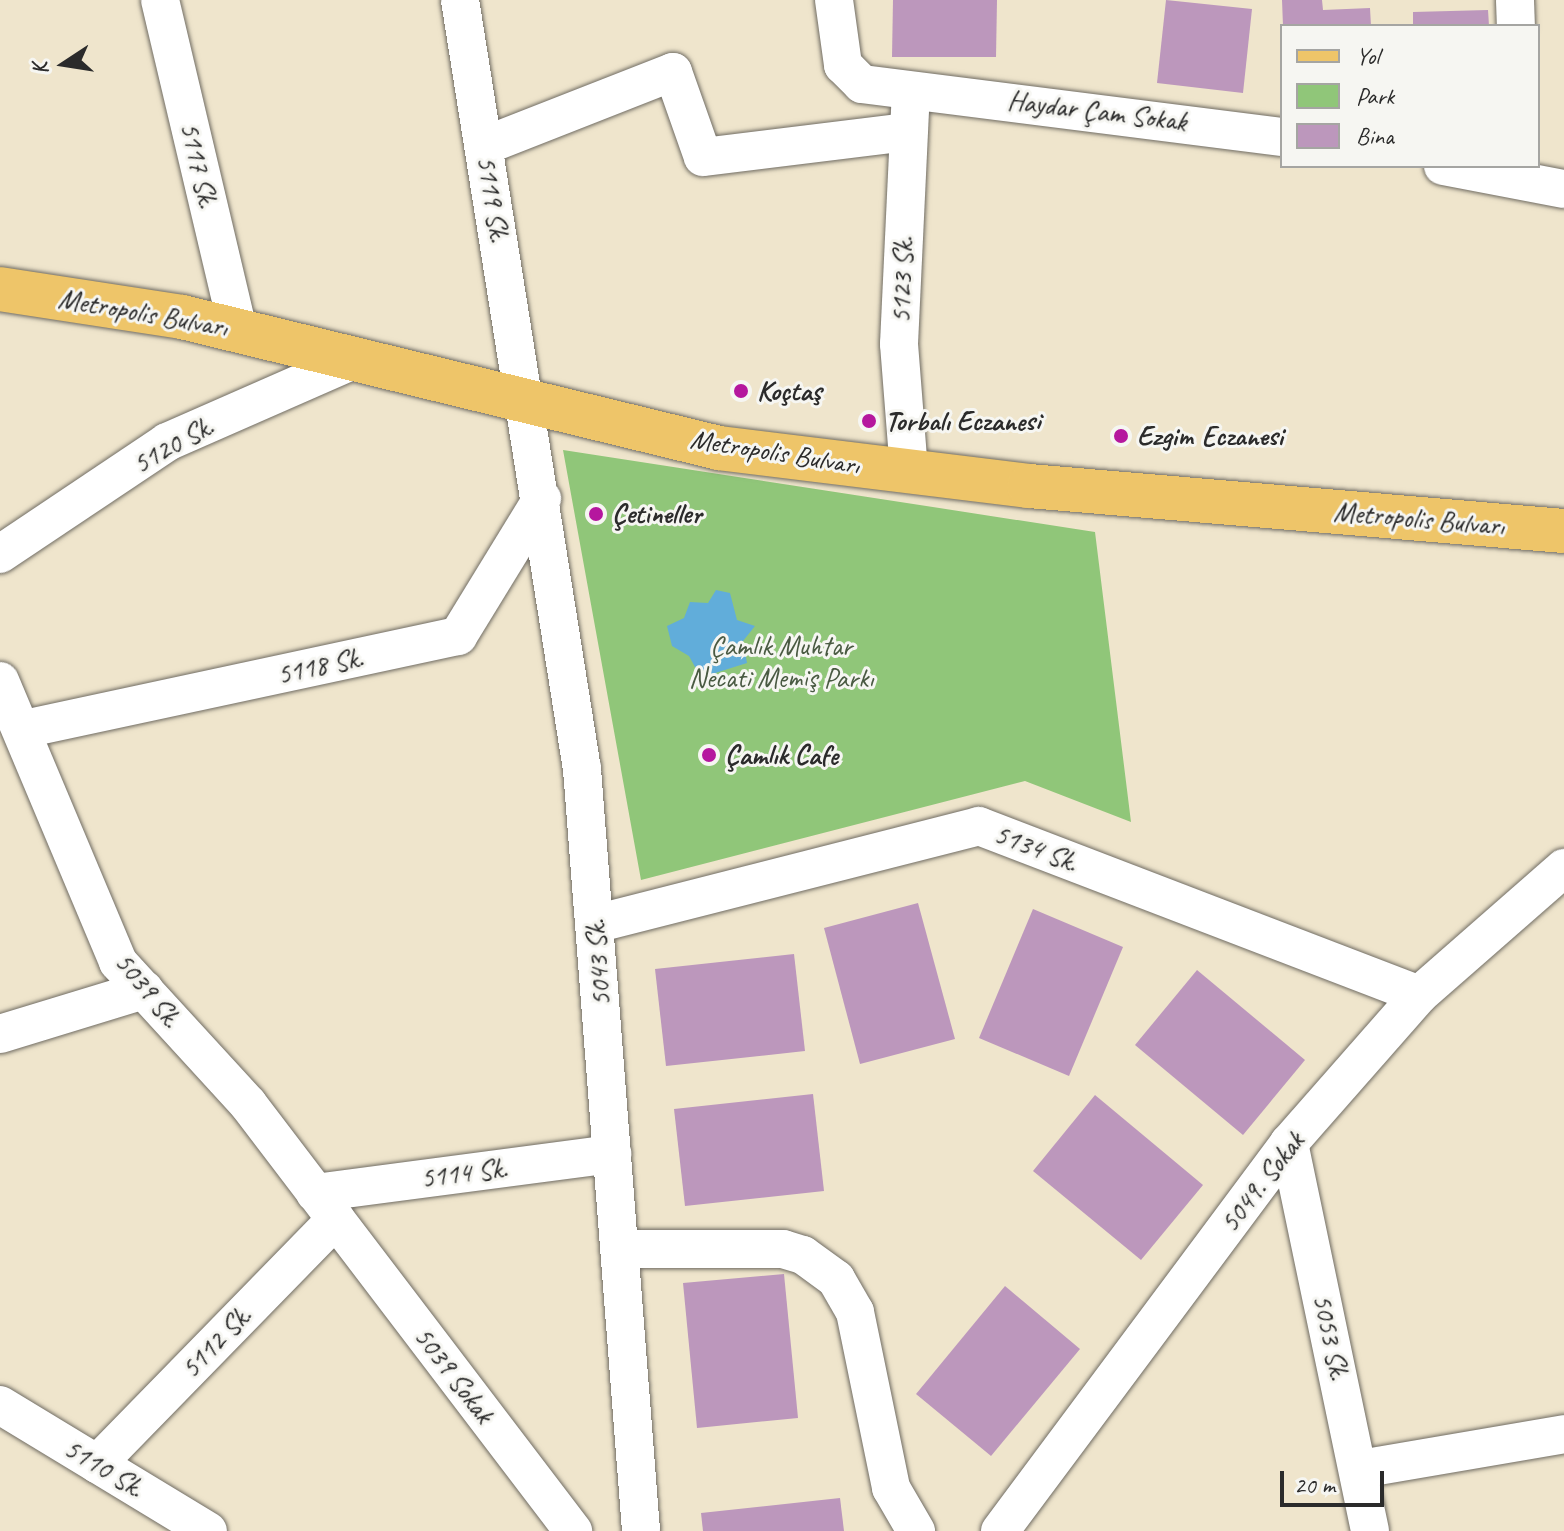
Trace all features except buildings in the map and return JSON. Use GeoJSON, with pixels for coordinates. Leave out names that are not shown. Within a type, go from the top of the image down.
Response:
{"type":"FeatureCollection","features":[{"type":"Feature","properties":{"kind":"main road","name":"Metropolis Bulvarı"},"geometry":{"type":"LineString","coordinates":[[0,289],[238,330],[526,397],[719,448],[1029,486],[1564,531]]}},
{"type":"Feature","properties":{"kind":"street","name":"5117 Sk."},"geometry":{"type":"LineString","coordinates":[[160,0],[238,330]]}},
{"type":"Feature","properties":{"kind":"street","name":"5119 Sk."},"geometry":{"type":"LineString","coordinates":[[460,0],[526,397]]}},
{"type":"Feature","properties":{"kind":"street","name":"Haydar Çam Sokak"},"geometry":{"type":"LineString","coordinates":[[834,0],[843,65],[862,84],[1280,137]]}},
{"type":"Feature","properties":{"kind":"street"},"geometry":{"type":"LineString","coordinates":[[1515,0],[1516,24]]}},
{"type":"Feature","properties":{"kind":"street"},"geometry":{"type":"LineString","coordinates":[[484,146],[673,72],[703,157],[907,132]]}},
{"type":"Feature","properties":{"kind":"street","name":"5123 Sk."},"geometry":{"type":"LineString","coordinates":[[909,471],[899,344],[907,132],[912,89]]}},
{"type":"Feature","properties":{"kind":"street"},"geometry":{"type":"LineString","coordinates":[[1464,168],[1516,173],[1564,189]]}},
{"type":"Feature","properties":{"kind":"street","name":"5120 Sk."},"geometry":{"type":"LineString","coordinates":[[0,554],[167,442],[358,358]]}},
{"type":"Feature","properties":{"kind":"street","name":"5043 Sk."},"geometry":{"type":"LineString","coordinates":[[526,397],[582,769],[641,1531]]}},
{"type":"Feature","properties":{"kind":"street","name":"5118 Sk."},"geometry":{"type":"LineString","coordinates":[[24,729],[458,636],[542,499]]}},
{"type":"Feature","properties":{"kind":"street","name":"5039 Sk."},"geometry":{"type":"LineString","coordinates":[[0,681],[24,729],[118,962],[248,1104],[325,1206]]}},
{"type":"Feature","properties":{"kind":"street","name":"5134 Sk."},"geometry":{"type":"LineString","coordinates":[[595,924],[979,826],[1419,995]]}},
{"type":"Feature","properties":{"kind":"street","name":"5049. Sokak"},"geometry":{"type":"LineString","coordinates":[[1000,1531],[1289,1143],[1419,995],[1563,881]]}},
{"type":"Feature","properties":{"kind":"street"},"geometry":{"type":"LineString","coordinates":[[0,1034],[144,990]]}},
{"type":"Feature","properties":{"kind":"street","name":"5053 Sk."},"geometry":{"type":"LineString","coordinates":[[1289,1143],[1360,1469],[1370,1531]]}},
{"type":"Feature","properties":{"kind":"street","name":"5114 Sk."},"geometry":{"type":"LineString","coordinates":[[325,1206],[612,1154]]}},
{"type":"Feature","properties":{"kind":"street","name":"5112 Sk."},"geometry":{"type":"LineString","coordinates":[[97,1464],[325,1206]]}},
{"type":"Feature","properties":{"kind":"street","name":"5039 Sokak"},"geometry":{"type":"LineString","coordinates":[[325,1206],[573,1531]]}},
{"type":"Feature","properties":{"kind":"street"},"geometry":{"type":"LineString","coordinates":[[620,1249],[783,1249],[803,1255],[836,1279],[855,1312],[891,1488],[916,1531]]}},
{"type":"Feature","properties":{"kind":"street","name":"5110 Sk."},"geometry":{"type":"LineString","coordinates":[[0,1405],[208,1531]]}},
{"type":"Feature","properties":{"kind":"street"},"geometry":{"type":"LineString","coordinates":[[1360,1469],[1564,1434]]}},
{"type":"Feature","properties":{"kind":"green space","name":"Çamlık Muhtar Necati Memiş Parkı"},"geometry":{"type":"Polygon","coordinates":[[[563,450],[1095,532],[1131,822],[1025,781],[641,880],[563,450]]]}},
{"type":"Feature","properties":{"kind":"water"},"geometry":{"type":"Polygon","coordinates":[[[716,590],[730,593],[737,620],[755,626],[743,641],[747,663],[712,674],[695,667],[689,656],[672,646],[667,626],[684,618],[690,602],[708,603],[716,590]]]}},
{"type":"Feature","properties":{"kind":"place","name":"Koçtaş"},"geometry":{"type":"Point","coordinates":[741,391]}},
{"type":"Feature","properties":{"kind":"place","name":"Torbalı Eczanesi"},"geometry":{"type":"Point","coordinates":[869,421]}},
{"type":"Feature","properties":{"kind":"place","name":"Ezgim Eczanesi"},"geometry":{"type":"Point","coordinates":[1121,436]}},
{"type":"Feature","properties":{"kind":"place","name":"Çetineller"},"geometry":{"type":"Point","coordinates":[596,514]}},
{"type":"Feature","properties":{"kind":"place","name":"Çamlık Cafe"},"geometry":{"type":"Point","coordinates":[709,755]}}]}
